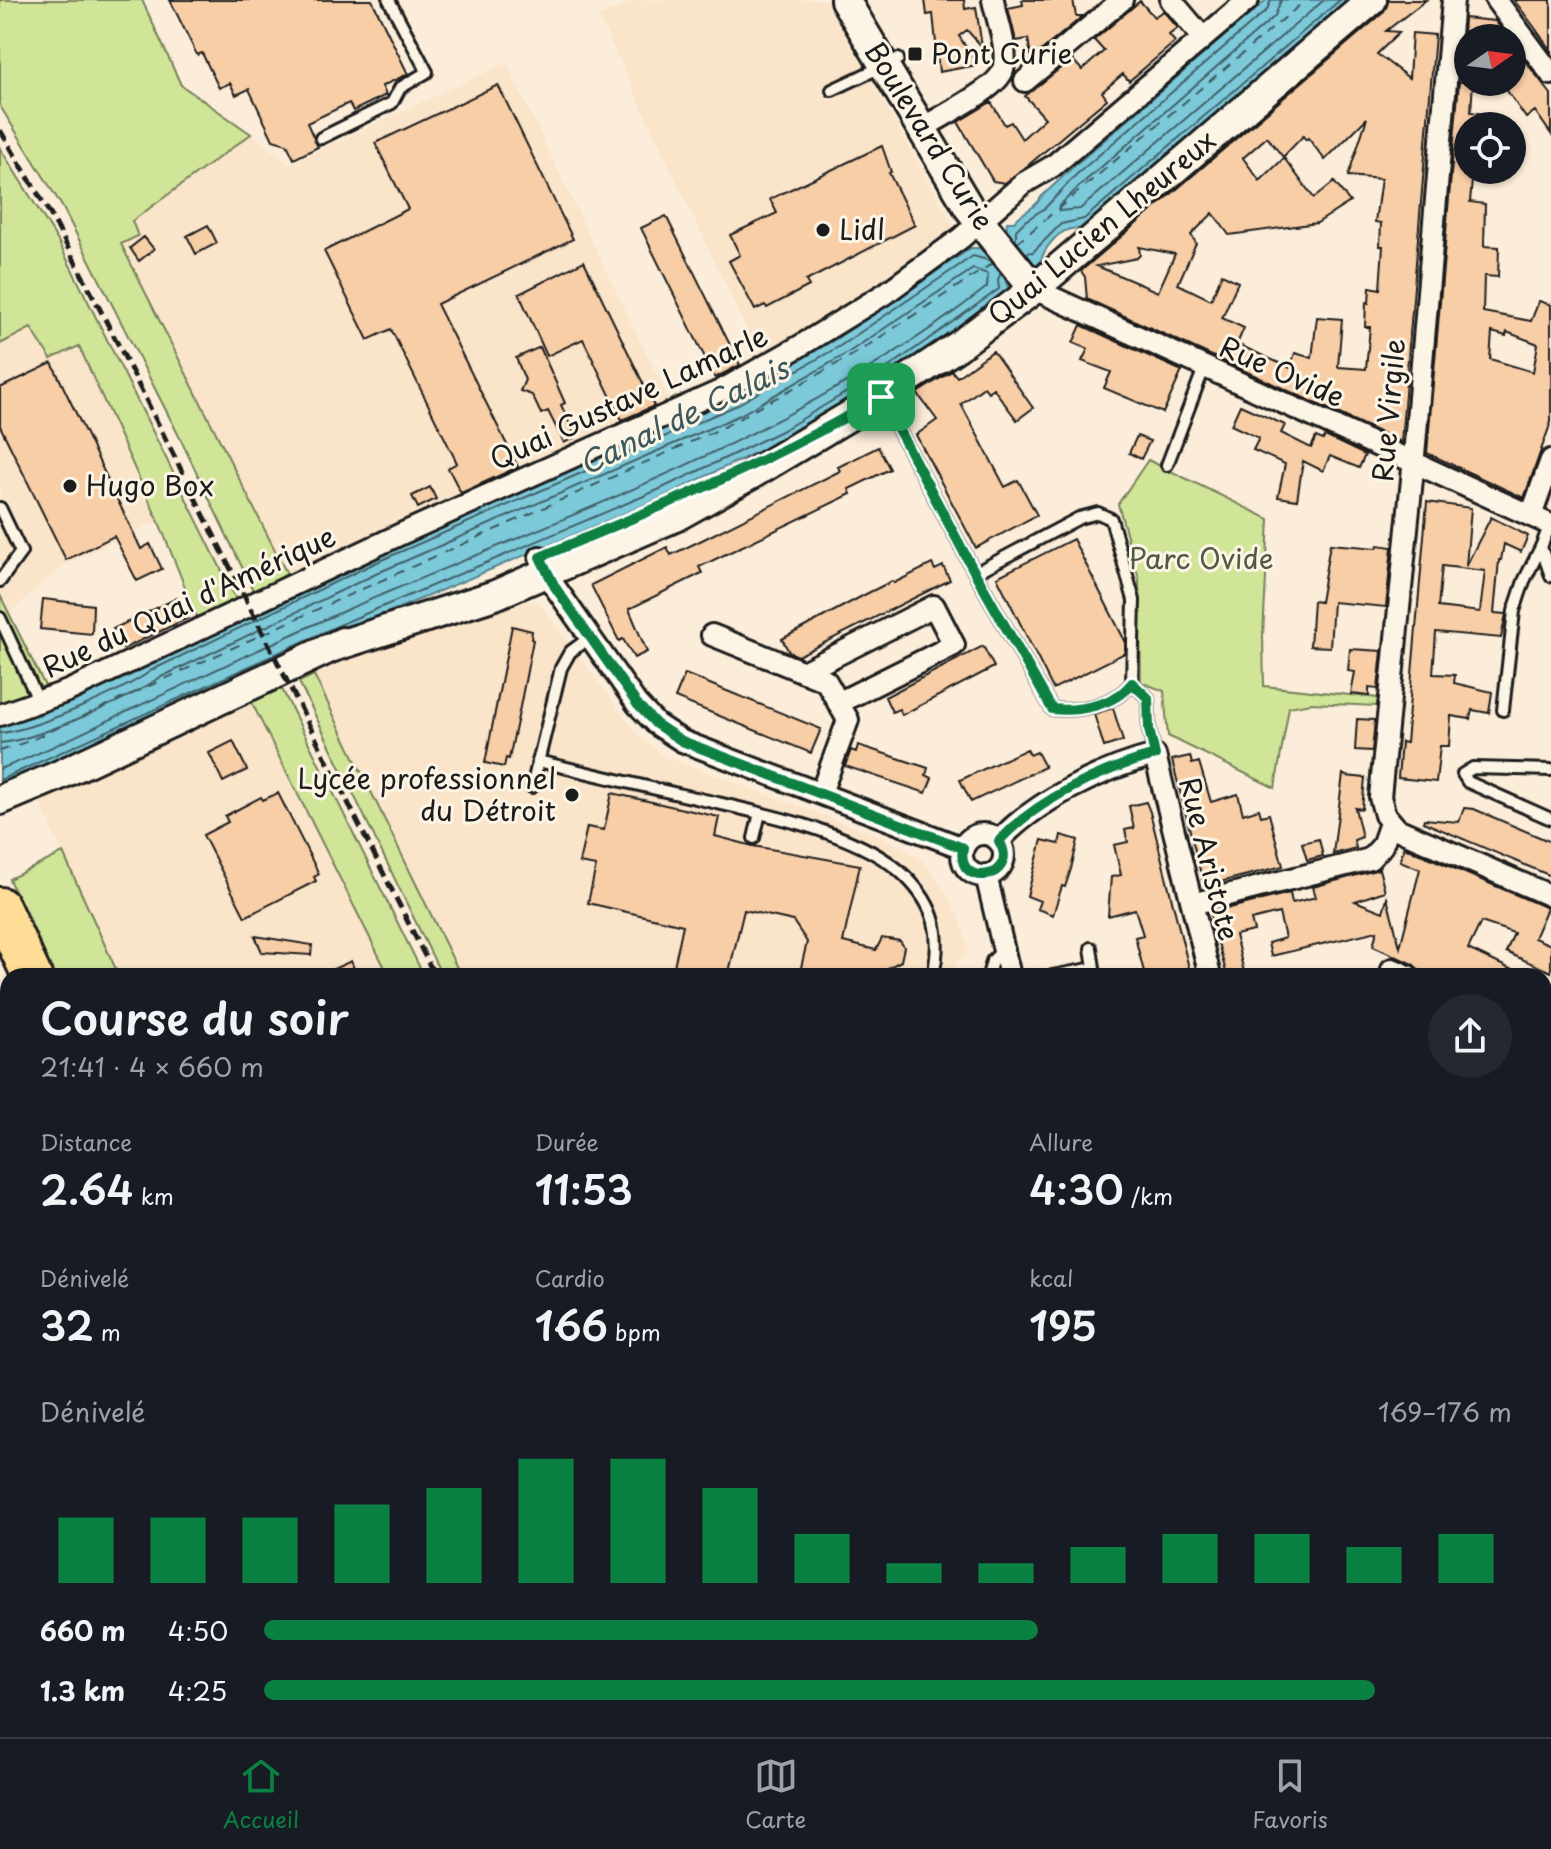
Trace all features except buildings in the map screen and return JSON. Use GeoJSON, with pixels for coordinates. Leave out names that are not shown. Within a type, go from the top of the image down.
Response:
{"type":"FeatureCollection","features":[{"type":"Feature","properties":{"kind":"highway"},"geometry":{"type":"LineString","coordinates":[[0,907],[28,968]]}},
{"type":"Feature","properties":{"kind":"highway"},"geometry":{"type":"LineString","coordinates":[[0,933],[14,968]]}},
{"type":"Feature","properties":{"kind":"street","name":"Boulevard Curie"},"geometry":{"type":"LineString","coordinates":[[845,0],[891,63],[928,124],[969,208],[987,226]]}},
{"type":"Feature","properties":{"kind":"street","name":"Boulevard Curie"},"geometry":{"type":"LineString","coordinates":[[862,0],[891,63]]}},
{"type":"Feature","properties":{"kind":"street"},"geometry":{"type":"LineString","coordinates":[[928,124],[992,84],[1003,73],[1004,51],[993,0]]}},
{"type":"Feature","properties":{"kind":"street"},"geometry":{"type":"LineString","coordinates":[[1025,81],[1122,0]]}},
{"type":"Feature","properties":{"kind":"street"},"geometry":{"type":"LineString","coordinates":[[1171,0],[1203,38]]}},
{"type":"Feature","properties":{"kind":"street","name":"Quai Gustave Lamarle"},"geometry":{"type":"LineString","coordinates":[[401,534],[685,408],[749,375],[886,293],[987,226],[1024,183],[1053,166],[1248,0]]}},
{"type":"Feature","properties":{"kind":"street","name":"Quai Lucien Lheureux"},"geometry":{"type":"LineString","coordinates":[[0,800],[327,649],[544,565],[817,435],[958,346],[1034,289],[1372,0]]}},
{"type":"Feature","properties":{"kind":"street","name":"Rue Virgile"},"geometry":{"type":"LineString","coordinates":[[1390,823],[1380,797],[1453,0]]}},
{"type":"Feature","properties":{"kind":"street"},"geometry":{"type":"LineString","coordinates":[[1496,0],[1551,74]]}},
{"type":"Feature","properties":{"kind":"street"},"geometry":{"type":"LineString","coordinates":[[987,226],[1034,289]]}},
{"type":"Feature","properties":{"kind":"street","name":"Rue Ovide"},"geometry":{"type":"LineString","coordinates":[[1034,289],[1550,525]]}},
{"type":"Feature","properties":{"kind":"street"},"geometry":{"type":"LineString","coordinates":[[1531,516],[1551,460]]}},
{"type":"Feature","properties":{"kind":"street","name":"Rue du Quai d'Amérique"},"geometry":{"type":"LineString","coordinates":[[0,715],[39,702],[401,534]]}},
{"type":"Feature","properties":{"kind":"street"},"geometry":{"type":"LineString","coordinates":[[544,565],[589,638],[637,704],[669,733],[682,741],[963,848]]}},
{"type":"Feature","properties":{"kind":"street"},"geometry":{"type":"LineString","coordinates":[[803,672],[934,606],[954,645],[838,703]]}},
{"type":"Feature","properties":{"kind":"street"},"geometry":{"type":"LineString","coordinates":[[712,635],[826,681],[848,720],[821,793]]}},
{"type":"Feature","properties":{"kind":"street"},"geometry":{"type":"LineString","coordinates":[[999,841],[1024,819],[1069,791],[1122,763],[1155,755]]}},
{"type":"Feature","properties":{"kind":"street","name":"Rue Aristote"},"geometry":{"type":"LineString","coordinates":[[1155,755],[1208,968]]}},
{"type":"Feature","properties":{"kind":"street"},"geometry":{"type":"LineString","coordinates":[[1192,904],[1370,859],[1382,846],[1390,823],[1409,836],[1550,894]]}},
{"type":"Feature","properties":{"kind":"street"},"geometry":{"type":"LineString","coordinates":[[991,835],[999,841],[1003,860],[998,869],[986,875],[976,875],[968,869],[962,858],[963,848],[971,837],[991,835]]}},
{"type":"Feature","properties":{"kind":"street"},"geometry":{"type":"LineString","coordinates":[[986,875],[1009,968]]}},
{"type":"Feature","properties":{"kind":"lane"},"geometry":{"type":"LineString","coordinates":[[321,138],[392,103],[400,88],[427,72],[389,0]]}},
{"type":"Feature","properties":{"kind":"lane"},"geometry":{"type":"LineString","coordinates":[[832,90],[891,63]]}},
{"type":"Feature","properties":{"kind":"lane"},"geometry":{"type":"LineString","coordinates":[[1167,465],[1204,368]]}},
{"type":"Feature","properties":{"kind":"lane"},"geometry":{"type":"LineString","coordinates":[[881,397],[975,573],[1052,709],[1073,711],[1122,696],[1132,683],[1134,600],[1111,519],[1098,513],[1079,518],[975,573]]}},
{"type":"Feature","properties":{"kind":"lane"},"geometry":{"type":"LineString","coordinates":[[0,508],[21,552],[0,581]]}},
{"type":"Feature","properties":{"kind":"lane"},"geometry":{"type":"LineString","coordinates":[[1503,710],[1514,611],[1550,525]]}},
{"type":"Feature","properties":{"kind":"lane"},"geometry":{"type":"LineString","coordinates":[[1541,547],[1551,576]]}},
{"type":"Feature","properties":{"kind":"lane"},"geometry":{"type":"LineString","coordinates":[[0,618],[39,702]]}},
{"type":"Feature","properties":{"kind":"lane"},"geometry":{"type":"LineString","coordinates":[[532,787],[561,668],[570,652],[589,638]]}},
{"type":"Feature","properties":{"kind":"lane"},"geometry":{"type":"LineString","coordinates":[[1132,683],[1148,698],[1149,729],[1155,755]]}},
{"type":"Feature","properties":{"kind":"lane"},"geometry":{"type":"LineString","coordinates":[[538,761],[825,831],[885,861],[904,874],[923,896],[935,922],[939,949],[935,968]]}},
{"type":"Feature","properties":{"kind":"lane"},"geometry":{"type":"LineString","coordinates":[[1551,770],[1473,768],[1463,774],[1468,782],[1551,819]]}},
{"type":"Feature","properties":{"kind":"lane"},"geometry":{"type":"LineString","coordinates":[[754,838],[760,813]]}},
{"type":"Feature","properties":{"kind":"lane"},"geometry":{"type":"LineString","coordinates":[[1091,948],[1094,968]]}},
{"type":"Feature","properties":{"kind":"lane"},"geometry":{"type":"LineString","coordinates":[[990,968],[992,961],[1005,949]]}},
{"type":"Feature","properties":{"kind":"shaded area"},"geometry":{"type":"Polygon","coordinates":[[[635,0],[826,0],[954,227],[858,297],[760,357],[599,17],[635,0]]]}},
{"type":"Feature","properties":{"kind":"shaded area"},"geometry":{"type":"Polygon","coordinates":[[[506,63],[670,403],[287,574],[121,244],[138,236],[131,221],[251,134],[289,164],[506,63]]]}},
{"type":"Feature","properties":{"kind":"shaded area"},"geometry":{"type":"Polygon","coordinates":[[[31,328],[79,346],[158,520],[62,566],[8,614],[0,595],[0,344],[31,328]]]}},
{"type":"Feature","properties":{"kind":"shaded area","name":"Lycée professionnel du Détroit"},"geometry":{"type":"Polygon","coordinates":[[[525,600],[539,603],[637,734],[663,756],[887,839],[919,858],[945,890],[960,920],[969,952],[954,968],[457,968],[314,675],[375,650],[525,600]]]}},
{"type":"Feature","properties":{"kind":"shaded area"},"geometry":{"type":"Polygon","coordinates":[[[247,693],[385,968],[115,968],[35,792],[247,693]]]}},
{"type":"Feature","properties":{"kind":"green space"},"geometry":{"type":"Polygon","coordinates":[[[0,0],[142,0],[181,85],[251,134],[132,221],[138,236],[121,244],[287,574],[254,592],[63,208],[0,106],[0,0]]]}},
{"type":"Feature","properties":{"kind":"green space"},"geometry":{"type":"Polygon","coordinates":[[[0,148],[58,241],[236,599],[197,617],[158,520],[79,346],[51,359],[31,328],[0,344],[0,148]]]}},
{"type":"Feature","properties":{"kind":"green space","name":"Parc Ovide"},"geometry":{"type":"Polygon","coordinates":[[[1148,460],[1269,519],[1263,636],[1264,686],[1378,698],[1377,706],[1311,703],[1289,707],[1275,788],[1168,736],[1164,691],[1141,682],[1139,579],[1118,504],[1148,460]]]}},
{"type":"Feature","properties":{"kind":"green space"},"geometry":{"type":"Polygon","coordinates":[[[0,595],[45,686],[0,705],[0,595]]]}},
{"type":"Feature","properties":{"kind":"green space"},"geometry":{"type":"Polygon","coordinates":[[[314,675],[457,968],[438,968],[299,682],[314,675]]]}},
{"type":"Feature","properties":{"kind":"green space"},"geometry":{"type":"Polygon","coordinates":[[[280,685],[420,968],[385,968],[247,693],[280,685]]]}},
{"type":"Feature","properties":{"kind":"green space"},"geometry":{"type":"Polygon","coordinates":[[[63,853],[115,968],[47,968],[9,879],[63,853]]]}},
{"type":"Feature","properties":{"kind":"water"},"geometry":{"type":"Polygon","coordinates":[[[1266,0],[1352,0],[1083,230],[1067,230],[1053,240],[1043,255],[1038,271],[1029,260],[1005,279],[1009,290],[1005,296],[909,365],[775,443],[661,498],[349,629],[0,788],[0,726],[41,714],[135,673],[374,555],[732,399],[836,339],[971,248],[979,248],[987,254],[1009,238],[1006,234],[1007,222],[1014,222],[1036,204],[1072,168],[1266,0]]]}},
{"type":"Feature","properties":{"kind":"ferry route"},"geometry":{"type":"LineString","coordinates":[[1016,244],[1306,0]]}},
{"type":"Feature","properties":{"kind":"ferry route"},"geometry":{"type":"LineString","coordinates":[[0,751],[29,741],[722,428],[858,352],[996,261]]}},
{"type":"Feature","properties":{"kind":"railway"},"geometry":{"type":"LineString","coordinates":[[0,130],[53,219],[119,346],[431,968]]}},
{"type":"Feature","properties":{"kind":"place","name":"Pont Curie"},"geometry":{"type":"Point","coordinates":[915,54]}},
{"type":"Feature","properties":{"kind":"place","name":"Lidl"},"geometry":{"type":"Point","coordinates":[823,230]}},
{"type":"Feature","properties":{"kind":"place","name":"Hugo Box"},"geometry":{"type":"Point","coordinates":[70,486]}},
{"type":"Feature","properties":{"kind":"place","name":"Lycée professionnel du Détroit"},"geometry":{"type":"Point","coordinates":[572,795]}},
{"type":"Feature","properties":{"kind":"route"},"geometry":{"type":"LineString","coordinates":[[881,397],[1052,709],[1073,711],[1122,696],[1132,683],[1148,698],[1149,729],[1155,755],[1122,763],[1024,819],[999,841],[1003,860],[998,869],[986,875],[976,875],[968,869],[962,858],[963,848],[682,741],[656,724],[637,704],[589,638],[555,587],[540,557],[719,481],[817,435],[881,397]]}},
{"type":"Feature","properties":{"kind":"water label","name":"Canal de Calais"},"geometry":{"type":"Point","coordinates":[684,417]}}]}
